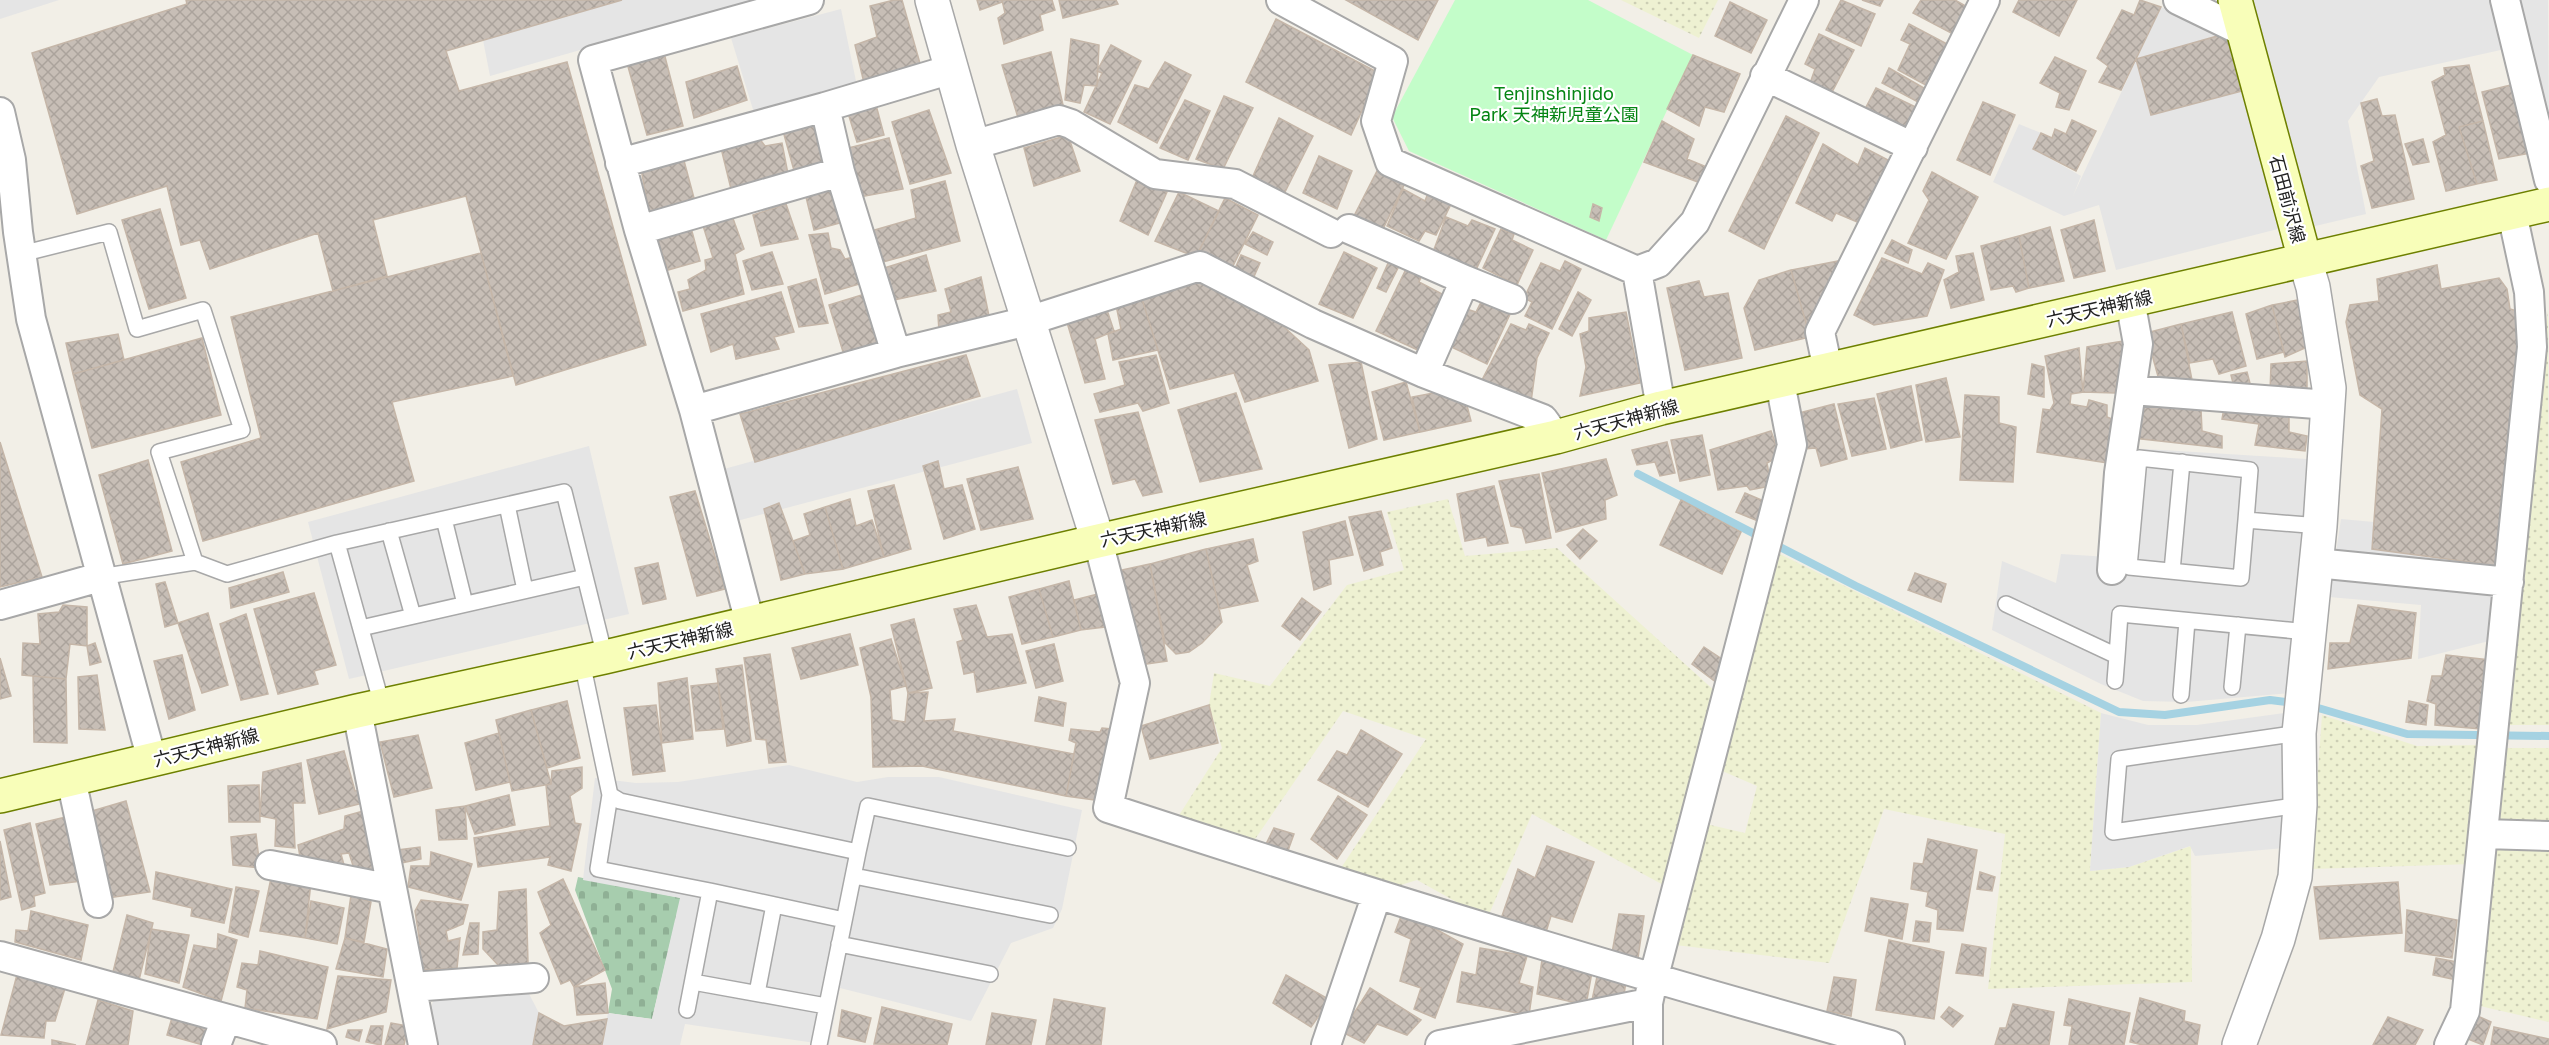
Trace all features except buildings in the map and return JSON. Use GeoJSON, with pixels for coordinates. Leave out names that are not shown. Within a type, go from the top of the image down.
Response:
{"type":"FeatureCollection","features":[{"type":"Feature","properties":{"kind":"main road","name":"石田前沢線"},"geometry":{"type":"LineString","coordinates":[[2235,0],[2305,260],[2549,204]]}},
{"type":"Feature","properties":{"kind":"main road","name":"六天天神新線"},"geometry":{"type":"LineString","coordinates":[[0,796],[370,708],[594,660],[1098,541],[1556,437],[1661,408],[2305,260]]}},
{"type":"Feature","properties":{"kind":"street"},"geometry":{"type":"LineString","coordinates":[[750,623],[694,410],[639,230],[593,60],[809,0]]}},
{"type":"Feature","properties":{"kind":"street"},"geometry":{"type":"LineString","coordinates":[[932,0],[973,145],[1098,541],[1135,682],[1108,808],[1377,894],[1651,992],[1890,1045]]}},
{"type":"Feature","properties":{"kind":"street"},"geometry":{"type":"LineString","coordinates":[[1296,3],[1393,61],[1376,121],[1390,162],[1637,271],[1658,263],[1695,222],[1804,0]]}},
{"type":"Feature","properties":{"kind":"street"},"geometry":{"type":"LineString","coordinates":[[1828,370],[1820,332],[1984,0]]}},
{"type":"Feature","properties":{"kind":"street"},"geometry":{"type":"LineString","coordinates":[[2178,0],[2244,32]]}},
{"type":"Feature","properties":{"kind":"street"},"geometry":{"type":"LineString","coordinates":[[2505,0],[2549,180]]}},
{"type":"Feature","properties":{"kind":"street"},"geometry":{"type":"LineString","coordinates":[[620,163],[825,107],[952,69]]}},
{"type":"Feature","properties":{"kind":"street"},"geometry":{"type":"LineString","coordinates":[[1765,76],[1913,147]]}},
{"type":"Feature","properties":{"kind":"street"},"geometry":{"type":"LineString","coordinates":[[825,107],[840,172],[896,353]]}},
{"type":"Feature","properties":{"kind":"street"},"geometry":{"type":"LineString","coordinates":[[0,112],[11,160],[13,240],[31,319],[152,760]]}},
{"type":"Feature","properties":{"kind":"street"},"geometry":{"type":"LineString","coordinates":[[973,145],[1059,120],[1071,124],[1155,174],[1235,184],[1340,231],[1512,299]]}},
{"type":"Feature","properties":{"kind":"street"},"geometry":{"type":"LineString","coordinates":[[639,230],[840,172]]}},
{"type":"Feature","properties":{"kind":"street"},"geometry":{"type":"LineString","coordinates":[[2449,1045],[2464,1011],[2539,293],[2512,213]]}},
{"type":"Feature","properties":{"kind":"street"},"geometry":{"type":"LineString","coordinates":[[2239,1045],[2278,939],[2295,877],[2300,805],[2299,733],[2320,526],[2330,388],[2313,287],[2305,260]]}},
{"type":"Feature","properties":{"kind":"street"},"geometry":{"type":"LineString","coordinates":[[694,410],[896,353],[1028,321],[1200,266],[1313,324],[1424,373],[1543,419],[1556,437]]}},
{"type":"Feature","properties":{"kind":"street"},"geometry":{"type":"LineString","coordinates":[[1637,271],[1661,408]]}},
{"type":"Feature","properties":{"kind":"street"},"geometry":{"type":"LineString","coordinates":[[1424,373],[1465,280]]}},
{"type":"Feature","properties":{"kind":"street"},"geometry":{"type":"LineString","coordinates":[[2112,570],[2120,473],[2138,344],[2130,300]]}},
{"type":"Feature","properties":{"kind":"street"},"geometry":{"type":"LineString","coordinates":[[1648,1045],[1651,992],[1792,445],[1780,382]]}},
{"type":"Feature","properties":{"kind":"street"},"geometry":{"type":"LineString","coordinates":[[2132,390],[2329,405]]}},
{"type":"Feature","properties":{"kind":"street"},"geometry":{"type":"LineString","coordinates":[[2316,563],[2509,582]]}},
{"type":"Feature","properties":{"kind":"street"},"geometry":{"type":"LineString","coordinates":[[0,605],[100,577]]}},
{"type":"Feature","properties":{"kind":"street"},"geometry":{"type":"LineString","coordinates":[[370,708],[392,889],[423,1045]]}},
{"type":"Feature","properties":{"kind":"street"},"geometry":{"type":"LineString","coordinates":[[71,779],[98,903]]}},
{"type":"Feature","properties":{"kind":"street"},"geometry":{"type":"LineString","coordinates":[[2484,834],[2549,836]]}},
{"type":"Feature","properties":{"kind":"street"},"geometry":{"type":"LineString","coordinates":[[270,865],[392,889]]}},
{"type":"Feature","properties":{"kind":"street"},"geometry":{"type":"LineString","coordinates":[[1326,1045],[1377,894]]}},
{"type":"Feature","properties":{"kind":"street"},"geometry":{"type":"LineString","coordinates":[[0,956],[221,1032],[322,1045]]}},
{"type":"Feature","properties":{"kind":"street"},"geometry":{"type":"LineString","coordinates":[[412,987],[534,978]]}},
{"type":"Feature","properties":{"kind":"street"},"geometry":{"type":"LineString","coordinates":[[1440,1045],[1651,992]]}},
{"type":"Feature","properties":{"kind":"lane"},"geometry":{"type":"LineString","coordinates":[[13,240],[109,232],[137,329],[203,310],[242,430],[159,452],[195,562]]}},
{"type":"Feature","properties":{"kind":"lane"},"geometry":{"type":"LineString","coordinates":[[2139,458],[2250,470],[2246,520],[2241,578],[2129,567],[2139,458]]}},
{"type":"Feature","properties":{"kind":"lane"},"geometry":{"type":"LineString","coordinates":[[2172,572],[2182,462]]}},
{"type":"Feature","properties":{"kind":"lane"},"geometry":{"type":"LineString","coordinates":[[100,577],[195,562],[226,574],[337,543],[564,492],[585,577],[610,795],[598,869],[844,920]]}},
{"type":"Feature","properties":{"kind":"lane"},"geometry":{"type":"LineString","coordinates":[[507,505],[525,590]]}},
{"type":"Feature","properties":{"kind":"lane"},"geometry":{"type":"LineString","coordinates":[[444,519],[465,604]]}},
{"type":"Feature","properties":{"kind":"lane"},"geometry":{"type":"LineString","coordinates":[[2246,520],[2320,526]]}},
{"type":"Feature","properties":{"kind":"lane"},"geometry":{"type":"LineString","coordinates":[[389,531],[412,616]]}},
{"type":"Feature","properties":{"kind":"lane"},"geometry":{"type":"LineString","coordinates":[[337,543],[361,628],[370,708]]}},
{"type":"Feature","properties":{"kind":"lane"},"geometry":{"type":"LineString","coordinates":[[361,628],[585,577]]}},
{"type":"Feature","properties":{"kind":"lane"},"geometry":{"type":"LineString","coordinates":[[2006,604],[2117,656]]}},
{"type":"Feature","properties":{"kind":"lane"},"geometry":{"type":"LineString","coordinates":[[2115,681],[2120,614],[2308,632]]}},
{"type":"Feature","properties":{"kind":"lane"},"geometry":{"type":"LineString","coordinates":[[2181,695],[2187,621]]}},
{"type":"Feature","properties":{"kind":"lane"},"geometry":{"type":"LineString","coordinates":[[2232,687],[2238,626]]}},
{"type":"Feature","properties":{"kind":"lane"},"geometry":{"type":"LineString","coordinates":[[2299,733],[2119,759],[2113,832],[2300,805]]}},
{"type":"Feature","properties":{"kind":"lane"},"geometry":{"type":"LineString","coordinates":[[610,795],[620,801],[858,852]]}},
{"type":"Feature","properties":{"kind":"lane"},"geometry":{"type":"LineString","coordinates":[[819,1045],[868,806],[1068,848]]}},
{"type":"Feature","properties":{"kind":"lane"},"geometry":{"type":"LineString","coordinates":[[854,876],[1050,915]]}},
{"type":"Feature","properties":{"kind":"lane"},"geometry":{"type":"LineString","coordinates":[[687,1010],[710,891]]}},
{"type":"Feature","properties":{"kind":"lane"},"geometry":{"type":"LineString","coordinates":[[757,993],[774,905]]}},
{"type":"Feature","properties":{"kind":"lane"},"geometry":{"type":"LineString","coordinates":[[839,944],[990,974]]}},
{"type":"Feature","properties":{"kind":"lane"},"geometry":{"type":"LineString","coordinates":[[693,982],[826,1006]]}},
{"type":"Feature","properties":{"kind":"green space","name":"Tenjinshinjido Park 天神新児童公園"},"geometry":{"type":"Polygon","coordinates":[[[1455,0],[1588,0],[1693,55],[1606,240],[1409,151],[1392,117],[1455,0]]]}},
{"type":"Feature","properties":{"kind":"green space"},"geometry":{"type":"Polygon","coordinates":[[[1621,0],[1718,0],[1699,38],[1621,0]]]}},
{"type":"Feature","properties":{"kind":"green space"},"geometry":{"type":"Polygon","coordinates":[[[2548,310],[2549,725],[2509,725],[2548,310]]]}},
{"type":"Feature","properties":{"kind":"green space"},"geometry":{"type":"Polygon","coordinates":[[[1448,499],[1465,556],[1557,548],[1717,693],[1669,888],[1532,814],[1487,919],[1417,880],[1388,889],[1337,874],[1426,739],[1343,711],[1251,845],[1176,820],[1222,748],[1209,705],[1214,673],[1270,686],[1347,585],[1404,570],[1387,512],[1448,499]]]}},
{"type":"Feature","properties":{"kind":"green space"},"geometry":{"type":"Polygon","coordinates":[[[1774,551],[2101,713],[2090,871],[2129,867],[2191,846],[2192,982],[1988,989],[2005,834],[1884,809],[1829,963],[1675,945],[1706,824],[1745,833],[1757,786],[1720,770],[1774,551]]]}},
{"type":"Feature","properties":{"kind":"green space"},"geometry":{"type":"Polygon","coordinates":[[[2322,715],[2417,746],[2484,745],[2473,864],[2311,869],[2322,715]]]}},
{"type":"Feature","properties":{"kind":"green space"},"geometry":{"type":"Polygon","coordinates":[[[2504,748],[2549,748],[2549,829],[2495,827],[2504,748]]]}},
{"type":"Feature","properties":{"kind":"green space"},"geometry":{"type":"Polygon","coordinates":[[[2491,844],[2549,846],[2549,1022],[2480,1006],[2491,844]]]}},
{"type":"Feature","properties":{"kind":"green space"},"geometry":{"type":"Polygon","coordinates":[[[578,877],[681,898],[652,1019],[608,1013],[612,989],[575,890],[578,877]]]}},
{"type":"Feature","properties":{"kind":"shaded area"},"geometry":{"type":"Polygon","coordinates":[[[0,0],[59,0],[0,19],[0,0]]]}},
{"type":"Feature","properties":{"kind":"shaded area"},"geometry":{"type":"Polygon","coordinates":[[[622,0],[754,0],[490,76],[483,40],[622,0]]]}},
{"type":"Feature","properties":{"kind":"shaded area"},"geometry":{"type":"Polygon","coordinates":[[[2250,0],[2493,0],[2505,49],[2379,77],[2348,121],[2366,214],[2311,227],[2250,0]]]}},
{"type":"Feature","properties":{"kind":"shaded area"},"geometry":{"type":"Polygon","coordinates":[[[2516,0],[2548,0],[2549,135],[2516,0]]]}},
{"type":"Feature","properties":{"kind":"shaded area"},"geometry":{"type":"Polygon","coordinates":[[[2161,7],[2228,33],[2278,229],[2116,270],[2099,205],[2064,216],[1993,182],[2019,124],[2041,133],[2033,149],[2081,176],[2073,196],[2161,7]]]}},
{"type":"Feature","properties":{"kind":"shaded area"},"geometry":{"type":"Polygon","coordinates":[[[841,9],[857,86],[755,116],[731,38],[841,9]]]}},
{"type":"Feature","properties":{"kind":"shaded area"},"geometry":{"type":"Polygon","coordinates":[[[1017,389],[1032,443],[737,521],[724,469],[1017,389]]]}},
{"type":"Feature","properties":{"kind":"shaded area"},"geometry":{"type":"Polygon","coordinates":[[[589,446],[629,614],[349,679],[308,522],[589,446]]]}},
{"type":"Feature","properties":{"kind":"shaded area"},"geometry":{"type":"Polygon","coordinates":[[[2129,448],[2307,459],[2291,693],[2186,702],[2143,701],[2101,684],[1992,630],[2002,561],[2056,583],[2061,554],[2109,557],[2129,448]]]}},
{"type":"Feature","properties":{"kind":"shaded area"},"geometry":{"type":"Polygon","coordinates":[[[2341,519],[2374,522],[2372,549],[2499,566],[2493,640],[2418,659],[2421,605],[2329,597],[2341,519]]]}},
{"type":"Feature","properties":{"kind":"shaded area"},"geometry":{"type":"Polygon","coordinates":[[[2291,712],[2284,848],[2195,856],[2190,846],[2129,867],[2090,871],[2101,713],[2148,725],[2197,725],[2291,712]]]}},
{"type":"Feature","properties":{"kind":"shaded area"},"geometry":{"type":"Polygon","coordinates":[[[789,765],[857,782],[888,777],[939,777],[1082,810],[1062,909],[1053,928],[1011,943],[971,1021],[840,988],[829,1045],[685,1024],[680,1045],[602,1045],[608,1013],[652,1019],[680,898],[583,880],[595,778],[636,783],[678,782],[789,765]]]}},
{"type":"Feature","properties":{"kind":"shaded area"},"geometry":{"type":"Polygon","coordinates":[[[527,990],[539,1013],[533,1045],[424,1045],[429,1012],[436,994],[527,990]]]}},
{"type":"Feature","properties":{"kind":"waterway"},"geometry":{"type":"LineString","coordinates":[[1638,474],[1856,586],[2119,712],[2165,715],[2270,700],[2295,703]]}},
{"type":"Feature","properties":{"kind":"waterway"},"geometry":{"type":"LineString","coordinates":[[2308,705],[2407,734],[2549,736]]}}]}
